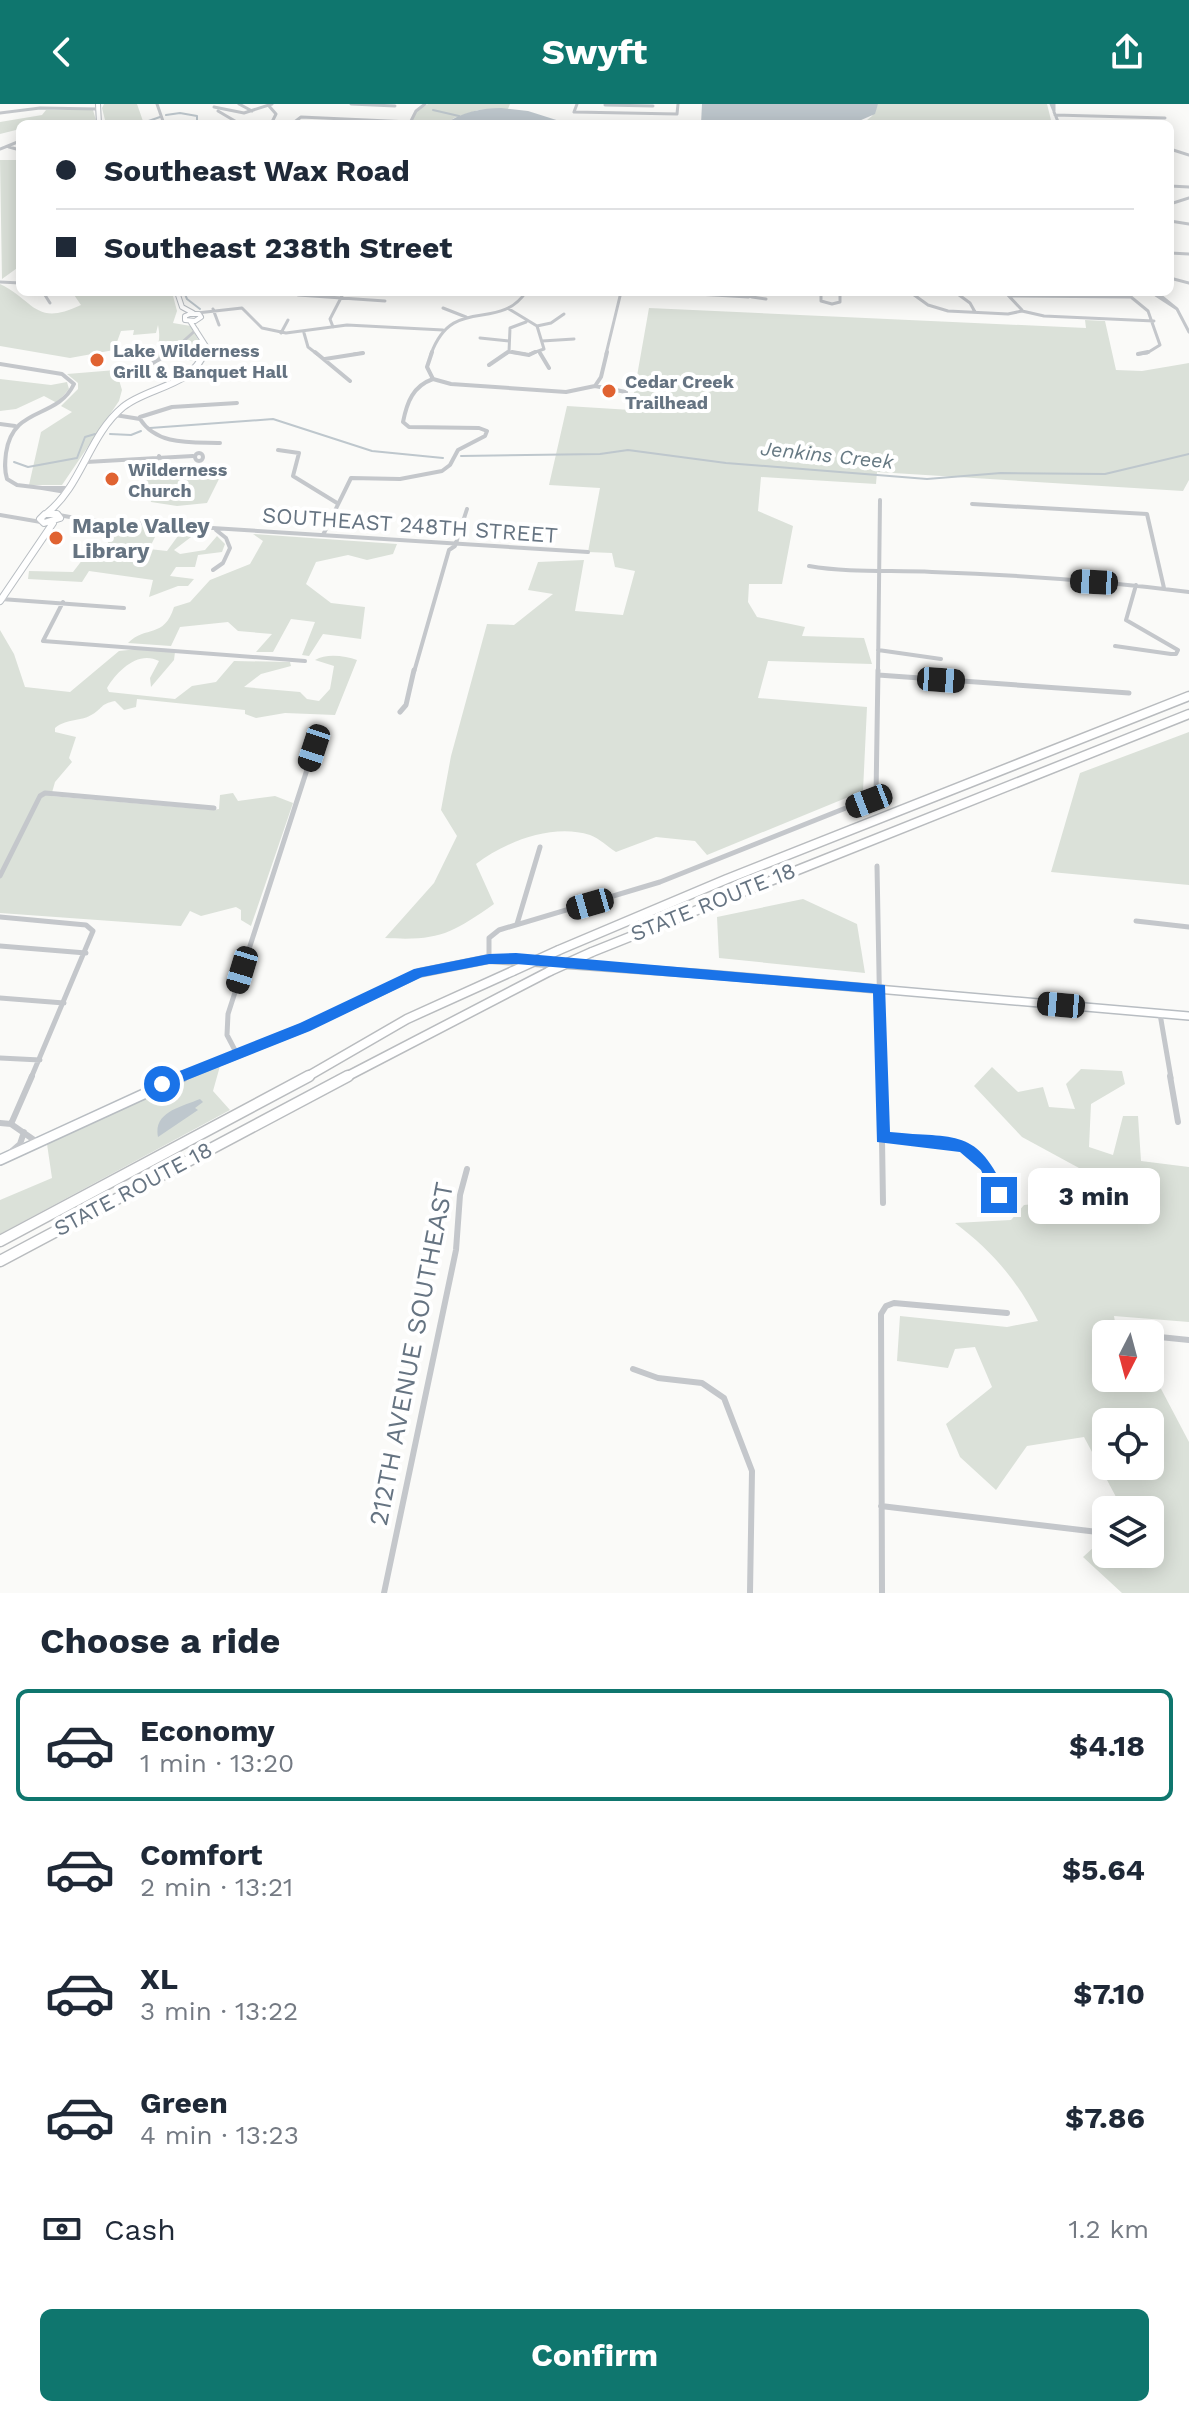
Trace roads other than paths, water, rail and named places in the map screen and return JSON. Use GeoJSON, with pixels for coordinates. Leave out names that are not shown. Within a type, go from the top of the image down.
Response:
{"type":"FeatureCollection","features":[{"type":"Feature","properties":{"kind":"highway","name":"STATE ROUTE 18"},"geometry":{"type":"LineString","coordinates":[[0,1241],[294,1084],[407,1019],[559,950],[737,875],[1189,696]]}},
{"type":"Feature","properties":{"kind":"highway","name":"STATE ROUTE 18"},"geometry":{"type":"LineString","coordinates":[[0,1261],[516,986],[592,952],[1189,714]]}},
{"type":"Feature","properties":{"kind":"highway"},"geometry":{"type":"LineString","coordinates":[[0,1268],[78,1219]]}},
{"type":"Feature","properties":{"kind":"main road"},"geometry":{"type":"LineString","coordinates":[[31,550],[29,548],[42,528],[40,519],[61,500],[115,415],[133,400],[197,367],[204,356],[206,346],[195,320],[179,308],[178,296]]}},
{"type":"Feature","properties":{"kind":"main road"},"geometry":{"type":"LineString","coordinates":[[1,600],[31,550],[60,518],[61,500]]}},
{"type":"Feature","properties":{"kind":"main road"},"geometry":{"type":"LineString","coordinates":[[46,514],[59,515]]}},
{"type":"Feature","properties":{"kind":"main road"},"geometry":{"type":"LineString","coordinates":[[41,522],[54,523]]}},
{"type":"Feature","properties":{"kind":"main road"},"geometry":{"type":"LineString","coordinates":[[0,1157],[39,1143],[151,1089],[305,1027],[419,973],[489,959],[516,958],[1189,1016]]}},
{"type":"Feature","properties":{"kind":"street"},"geometry":{"type":"LineString","coordinates":[[13,110],[15,104]]}},
{"type":"Feature","properties":{"kind":"street"},"geometry":{"type":"LineString","coordinates":[[239,104],[252,112]]}},
{"type":"Feature","properties":{"kind":"street"},"geometry":{"type":"LineString","coordinates":[[351,104],[396,105],[392,113]]}},
{"type":"Feature","properties":{"kind":"street"},"geometry":{"type":"LineString","coordinates":[[412,120],[425,104]]}},
{"type":"Feature","properties":{"kind":"street"},"geometry":{"type":"LineString","coordinates":[[577,104],[574,112],[661,114],[677,114],[678,104]]}},
{"type":"Feature","properties":{"kind":"street"},"geometry":{"type":"LineString","coordinates":[[1052,104],[1056,119],[1165,118]]}},
{"type":"Feature","properties":{"kind":"street"},"geometry":{"type":"LineString","coordinates":[[213,105],[235,113],[252,112],[268,105]]}},
{"type":"Feature","properties":{"kind":"street"},"geometry":{"type":"LineString","coordinates":[[213,105],[234,120]]}},
{"type":"Feature","properties":{"kind":"street"},"geometry":{"type":"LineString","coordinates":[[605,105],[654,105],[661,114]]}},
{"type":"Feature","properties":{"kind":"street"},"geometry":{"type":"LineString","coordinates":[[0,113],[98,106]]}},
{"type":"Feature","properties":{"kind":"street"},"geometry":{"type":"LineString","coordinates":[[296,120],[355,120]]}},
{"type":"Feature","properties":{"kind":"street"},"geometry":{"type":"LineString","coordinates":[[0,149],[16,143]]}},
{"type":"Feature","properties":{"kind":"street"},"geometry":{"type":"LineString","coordinates":[[8,146],[16,149]]}},
{"type":"Feature","properties":{"kind":"street"},"geometry":{"type":"LineString","coordinates":[[47,296],[50,303]]}},
{"type":"Feature","properties":{"kind":"street"},"geometry":{"type":"LineString","coordinates":[[312,296],[385,301]]}},
{"type":"Feature","properties":{"kind":"street"},"geometry":{"type":"LineString","coordinates":[[144,368],[173,352],[195,320],[213,309],[242,308],[262,328],[281,333],[304,333],[356,325],[443,330],[467,317],[509,309],[524,296]]}},
{"type":"Feature","properties":{"kind":"street"},"geometry":{"type":"LineString","coordinates":[[595,386],[601,377],[620,296]]}},
{"type":"Feature","properties":{"kind":"street"},"geometry":{"type":"LineString","coordinates":[[821,296],[821,301],[832,304],[840,302],[840,296]]}},
{"type":"Feature","properties":{"kind":"street"},"geometry":{"type":"LineString","coordinates":[[917,296],[941,310],[1011,314],[1022,311],[1044,316],[1154,321]]}},
{"type":"Feature","properties":{"kind":"street"},"geometry":{"type":"LineString","coordinates":[[960,296],[975,312]]}},
{"type":"Feature","properties":{"kind":"street"},"geometry":{"type":"LineString","coordinates":[[1010,296],[1022,311]]}},
{"type":"Feature","properties":{"kind":"street"},"geometry":{"type":"LineString","coordinates":[[1010,296],[1093,296]]}},
{"type":"Feature","properties":{"kind":"street"},"geometry":{"type":"LineString","coordinates":[[1124,296],[1142,304],[1154,321],[1160,345],[1147,353],[1138,354]]}},
{"type":"Feature","properties":{"kind":"street"},"geometry":{"type":"LineString","coordinates":[[1159,296],[1177,309],[1189,332]]}},
{"type":"Feature","properties":{"kind":"street"},"geometry":{"type":"LineString","coordinates":[[333,327],[330,319],[341,298]]}},
{"type":"Feature","properties":{"kind":"street"},"geometry":{"type":"LineString","coordinates":[[443,308],[467,317]]}},
{"type":"Feature","properties":{"kind":"street"},"geometry":{"type":"LineString","coordinates":[[213,309],[219,325]]}},
{"type":"Feature","properties":{"kind":"street"},"geometry":{"type":"LineString","coordinates":[[509,309],[537,326],[551,323],[564,314]]}},
{"type":"Feature","properties":{"kind":"street"},"geometry":{"type":"LineString","coordinates":[[281,333],[288,320]]}},
{"type":"Feature","properties":{"kind":"street"},"geometry":{"type":"LineString","coordinates":[[509,352],[510,328],[526,322]]}},
{"type":"Feature","properties":{"kind":"street"},"geometry":{"type":"LineString","coordinates":[[489,365],[509,352],[524,355],[540,353],[544,349],[537,326]]}},
{"type":"Feature","properties":{"kind":"street"},"geometry":{"type":"LineString","coordinates":[[433,379],[427,367],[443,330]]}},
{"type":"Feature","properties":{"kind":"street"},"geometry":{"type":"LineString","coordinates":[[304,333],[308,347],[350,381]]}},
{"type":"Feature","properties":{"kind":"street"},"geometry":{"type":"LineString","coordinates":[[480,338],[509,341]]}},
{"type":"Feature","properties":{"kind":"street"},"geometry":{"type":"LineString","coordinates":[[542,341],[574,339]]}},
{"type":"Feature","properties":{"kind":"street"},"geometry":{"type":"LineString","coordinates":[[324,360],[363,353]]}},
{"type":"Feature","properties":{"kind":"street"},"geometry":{"type":"LineString","coordinates":[[540,353],[549,368]]}},
{"type":"Feature","properties":{"kind":"street"},"geometry":{"type":"LineString","coordinates":[[0,364],[62,374],[74,384],[73,392],[63,401],[16,426],[9,435],[2,467],[3,475],[12,483],[68,490]]}},
{"type":"Feature","properties":{"kind":"street"},"geometry":{"type":"LineString","coordinates":[[323,536],[351,478],[400,479],[446,468],[458,450],[485,436],[487,431],[479,428],[404,425],[403,418],[416,388],[433,379],[451,384],[566,392],[595,386],[626,392]]}},
{"type":"Feature","properties":{"kind":"street"},"geometry":{"type":"LineString","coordinates":[[115,415],[136,417],[172,407],[237,403]]}},
{"type":"Feature","properties":{"kind":"street"},"geometry":{"type":"LineString","coordinates":[[136,417],[144,428],[160,437],[220,443]]}},
{"type":"Feature","properties":{"kind":"street"},"geometry":{"type":"LineString","coordinates":[[0,424],[16,426]]}},
{"type":"Feature","properties":{"kind":"street"},"geometry":{"type":"LineString","coordinates":[[278,450],[299,453],[292,473],[295,478],[337,503]]}},
{"type":"Feature","properties":{"kind":"street"},"geometry":{"type":"LineString","coordinates":[[86,462],[120,464],[160,455],[193,456]]}},
{"type":"Feature","properties":{"kind":"street"},"geometry":{"type":"LineString","coordinates":[[152,471],[160,455]]}},
{"type":"Feature","properties":{"kind":"street"},"geometry":{"type":"LineString","coordinates":[[489,959],[491,935],[660,882],[876,796],[880,500]]}},
{"type":"Feature","properties":{"kind":"street"},"geometry":{"type":"LineString","coordinates":[[972,504],[1147,514],[1164,588]]}},
{"type":"Feature","properties":{"kind":"street"},"geometry":{"type":"LineString","coordinates":[[400,712],[406,705],[424,631],[449,550],[455,546],[467,509]]}},
{"type":"Feature","properties":{"kind":"street"},"geometry":{"type":"LineString","coordinates":[[0,515],[46,514]]}},
{"type":"Feature","properties":{"kind":"street","name":"SOUTHEAST 248TH STREET"},"geometry":{"type":"LineString","coordinates":[[59,515],[86,520],[455,546],[588,552]]}},
{"type":"Feature","properties":{"kind":"street"},"geometry":{"type":"LineString","coordinates":[[16,516],[41,522]]}},
{"type":"Feature","properties":{"kind":"street","name":"SOUTHEAST 248TH STREET"},"geometry":{"type":"LineString","coordinates":[[54,523],[86,520]]}},
{"type":"Feature","properties":{"kind":"street"},"geometry":{"type":"LineString","coordinates":[[213,570],[223,563],[230,548],[226,538],[216,529]]}},
{"type":"Feature","properties":{"kind":"street"},"geometry":{"type":"LineString","coordinates":[[809,566],[832,570],[1136,585],[1189,592]]}},
{"type":"Feature","properties":{"kind":"street"},"geometry":{"type":"LineString","coordinates":[[1115,646],[1171,654],[1176,654],[1178,650],[1126,620],[1136,585]]}},
{"type":"Feature","properties":{"kind":"street"},"geometry":{"type":"LineString","coordinates":[[1,600],[124,608]]}},
{"type":"Feature","properties":{"kind":"street"},"geometry":{"type":"LineString","coordinates":[[63,602],[43,641],[305,661]]}},
{"type":"Feature","properties":{"kind":"street"},"geometry":{"type":"LineString","coordinates":[[878,650],[941,659]]}},
{"type":"Feature","properties":{"kind":"street"},"geometry":{"type":"LineString","coordinates":[[878,675],[1129,693]]}},
{"type":"Feature","properties":{"kind":"street"},"geometry":{"type":"LineString","coordinates":[[237,1054],[227,1035],[228,1014],[314,748]]}},
{"type":"Feature","properties":{"kind":"street"},"geometry":{"type":"LineString","coordinates":[[0,876],[40,796],[45,793],[214,808]]}},
{"type":"Feature","properties":{"kind":"street"},"geometry":{"type":"LineString","coordinates":[[517,925],[540,847]]}},
{"type":"Feature","properties":{"kind":"street"},"geometry":{"type":"LineString","coordinates":[[877,866],[883,1203]]}},
{"type":"Feature","properties":{"kind":"street"},"geometry":{"type":"LineString","coordinates":[[0,917],[86,925],[93,931],[11,1124]]}},
{"type":"Feature","properties":{"kind":"street"},"geometry":{"type":"LineString","coordinates":[[1136,921],[1189,927]]}},
{"type":"Feature","properties":{"kind":"street"},"geometry":{"type":"LineString","coordinates":[[0,946],[86,953]]}},
{"type":"Feature","properties":{"kind":"street"},"geometry":{"type":"LineString","coordinates":[[0,998],[64,1003]]}},
{"type":"Feature","properties":{"kind":"street"},"geometry":{"type":"LineString","coordinates":[[1160,1014],[1178,1122]]}},
{"type":"Feature","properties":{"kind":"street"},"geometry":{"type":"LineString","coordinates":[[0,1058],[40,1060]]}},
{"type":"Feature","properties":{"kind":"street"},"geometry":{"type":"LineString","coordinates":[[0,1123],[11,1124],[39,1143]]}},
{"type":"Feature","properties":{"kind":"street"},"geometry":{"type":"LineString","coordinates":[[0,1157],[16,1148],[24,1132]]}},
{"type":"Feature","properties":{"kind":"street"},"geometry":{"type":"LineString","coordinates":[[882,1138],[964,1146],[987,1166],[999,1195]]}},
{"type":"Feature","properties":{"kind":"street","name":"212TH AVENUE SOUTHEAST"},"geometry":{"type":"LineString","coordinates":[[384,1593],[456,1250],[460,1195],[467,1169]]}},
{"type":"Feature","properties":{"kind":"street"},"geometry":{"type":"LineString","coordinates":[[882,1593],[881,1314],[886,1306],[894,1303],[1007,1313]]}},
{"type":"Feature","properties":{"kind":"street"},"geometry":{"type":"LineString","coordinates":[[1164,1337],[1189,1340]]}},
{"type":"Feature","properties":{"kind":"street"},"geometry":{"type":"LineString","coordinates":[[633,1369],[656,1378],[703,1382],[718,1390],[724,1398],[752,1471],[750,1593]]}},
{"type":"Feature","properties":{"kind":"street"},"geometry":{"type":"LineString","coordinates":[[881,1506],[1092,1531]]}},
{"type":"Feature","properties":{"kind":"waterway"},"geometry":{"type":"LineString","coordinates":[[433,110],[459,116]]}},
{"type":"Feature","properties":{"kind":"waterway"},"geometry":{"type":"LineString","coordinates":[[166,115],[180,113],[197,116],[197,120]]}},
{"type":"Feature","properties":{"kind":"waterway"},"geometry":{"type":"LineString","coordinates":[[151,120],[160,117]]}},
{"type":"Feature","properties":{"kind":"waterway"},"geometry":{"type":"LineString","coordinates":[[186,296],[200,309]]}},
{"type":"Feature","properties":{"kind":"waterway","name":"Jenkins Creek"},"geometry":{"type":"LineString","coordinates":[[150,428],[273,419],[372,451],[443,458]]}},
{"type":"Feature","properties":{"kind":"waterway","name":"Jenkins Creek"},"geometry":{"type":"LineString","coordinates":[[110,434],[131,435],[141,431]]}},
{"type":"Feature","properties":{"kind":"waterway","name":"Jenkins Creek"},"geometry":{"type":"LineString","coordinates":[[14,462],[28,467],[77,458],[85,437],[95,434]]}},
{"type":"Feature","properties":{"kind":"waterway","name":"Jenkins Creek"},"geometry":{"type":"LineString","coordinates":[[461,456],[600,454],[628,450],[726,463],[927,479],[1001,473],[1105,474],[1189,454]]}},
{"type":"Feature","properties":{"kind":"place","name":"Lake Wilderness Grill & Banquet Hall"},"geometry":{"type":"Point","coordinates":[97,360]}},
{"type":"Feature","properties":{"kind":"place","name":"Cedar Creek Trailhead"},"geometry":{"type":"Point","coordinates":[609,391]}},
{"type":"Feature","properties":{"kind":"place","name":"Wilderness Church"},"geometry":{"type":"Point","coordinates":[112,479]}},
{"type":"Feature","properties":{"kind":"place","name":"Maple Valley Library"},"geometry":{"type":"Point","coordinates":[56,538]}}]}
